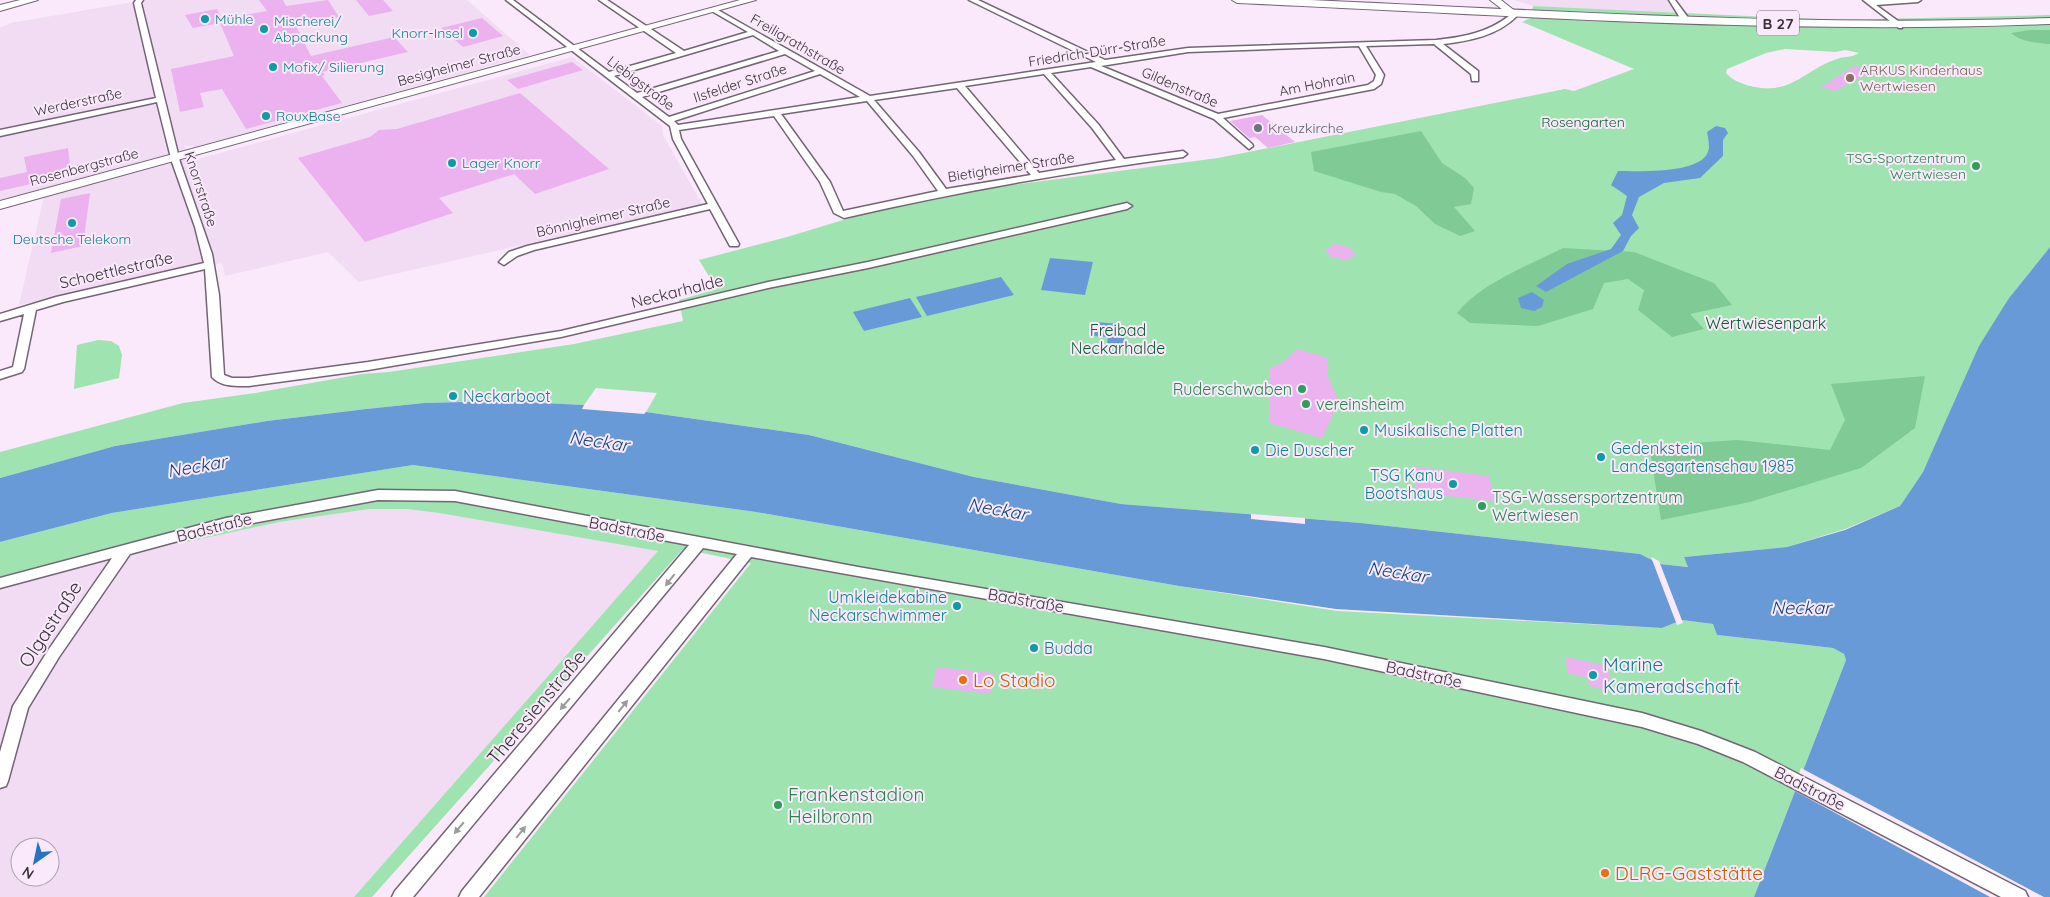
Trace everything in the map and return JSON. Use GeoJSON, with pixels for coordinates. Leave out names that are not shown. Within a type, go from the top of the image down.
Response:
{"type":"FeatureCollection","features":[{"type":"Feature","properties":{"kind":"main road"},"geometry":{"type":"LineString","coordinates":[[0,8],[33,0]]}},
{"type":"Feature","properties":{"kind":"main road","name":"B 27"},"geometry":{"type":"LineString","coordinates":[[1237,0],[1899,26],[2050,21]]}},
{"type":"Feature","properties":{"kind":"street","name":"Knorrstraße"},"geometry":{"type":"LineString","coordinates":[[140,0],[137,3],[147,33],[175,159],[193,206],[210,265],[215,306],[218,377],[230,382]]}},
{"type":"Feature","properties":{"kind":"street","name":"Liebigstraße"},"geometry":{"type":"LineString","coordinates":[[509,0],[669,120],[676,128],[677,139],[734,244]]}},
{"type":"Feature","properties":{"kind":"street"},"geometry":{"type":"LineString","coordinates":[[602,0],[682,53]]}},
{"type":"Feature","properties":{"kind":"street","name":"Besigheimer Straße"},"geometry":{"type":"LineString","coordinates":[[175,159],[751,0]]}},
{"type":"Feature","properties":{"kind":"street"},"geometry":{"type":"LineString","coordinates":[[972,0],[1105,63]]}},
{"type":"Feature","properties":{"kind":"street"},"geometry":{"type":"LineString","coordinates":[[1495,0],[1510,11]]}},
{"type":"Feature","properties":{"kind":"street"},"geometry":{"type":"LineString","coordinates":[[1672,0],[1686,19]]}},
{"type":"Feature","properties":{"kind":"street"},"geometry":{"type":"LineString","coordinates":[[1868,1],[1918,0]]}},
{"type":"Feature","properties":{"kind":"street"},"geometry":{"type":"LineString","coordinates":[[1868,1],[1899,26]]}},
{"type":"Feature","properties":{"kind":"street","name":"Freiligrathstraße"},"geometry":{"type":"LineString","coordinates":[[714,10],[869,99]]}},
{"type":"Feature","properties":{"kind":"street","name":"Friedrich-Dürr-Straße"},"geometry":{"type":"LineString","coordinates":[[676,128],[1168,53],[1219,48],[1362,45],[1464,39],[1492,30],[1512,19],[1513,15],[1510,11]]}},
{"type":"Feature","properties":{"kind":"street"},"geometry":{"type":"LineString","coordinates":[[607,74],[753,33]]}},
{"type":"Feature","properties":{"kind":"street"},"geometry":{"type":"LineString","coordinates":[[1436,42],[1475,74],[1475,80]]}},
{"type":"Feature","properties":{"kind":"street","name":"Am Hohrain"},"geometry":{"type":"LineString","coordinates":[[1217,117],[1371,86],[1378,82],[1380,75],[1362,45]]}},
{"type":"Feature","properties":{"kind":"street"},"geometry":{"type":"LineString","coordinates":[[637,96],[786,52]]}},
{"type":"Feature","properties":{"kind":"street","name":"Gildenstraße"},"geometry":{"type":"LineString","coordinates":[[1093,65],[1217,117],[1249,146]]}},
{"type":"Feature","properties":{"kind":"street","name":"Ilsfelder Straße"},"geometry":{"type":"LineString","coordinates":[[669,120],[820,72]]}},
{"type":"Feature","properties":{"kind":"street"},"geometry":{"type":"LineString","coordinates":[[1046,72],[1095,126],[1122,162]]}},
{"type":"Feature","properties":{"kind":"street"},"geometry":{"type":"LineString","coordinates":[[959,85],[1037,176]]}},
{"type":"Feature","properties":{"kind":"street","name":"Werderstraße"},"geometry":{"type":"LineString","coordinates":[[0,133],[162,99]]}},
{"type":"Feature","properties":{"kind":"street"},"geometry":{"type":"LineString","coordinates":[[869,99],[916,154],[944,192]]}},
{"type":"Feature","properties":{"kind":"street","name":"Bietigheimer Straße"},"geometry":{"type":"LineString","coordinates":[[776,113],[819,172],[839,213],[844,215],[944,192],[1122,162],[1183,154]]}},
{"type":"Feature","properties":{"kind":"street","name":"Rosenbergstraße"},"geometry":{"type":"LineString","coordinates":[[0,205],[175,159]]}},
{"type":"Feature","properties":{"kind":"street","name":"Bönnigheimer Straße"},"geometry":{"type":"LineString","coordinates":[[504,262],[512,254],[531,248],[712,206]]}},
{"type":"Feature","properties":{"kind":"street","name":"Neckarhalde"},"geometry":{"type":"LineString","coordinates":[[230,382],[249,382],[368,366],[561,334],[768,285],[868,265],[1127,206]]}},
{"type":"Feature","properties":{"kind":"street","name":"Schoettlestraße"},"geometry":{"type":"LineString","coordinates":[[0,318],[30,308],[210,265]]}},
{"type":"Feature","properties":{"kind":"street"},"geometry":{"type":"LineString","coordinates":[[0,375],[18,369],[30,308]]}},
{"type":"Feature","properties":{"kind":"street","name":"Badstraße"},"geometry":{"type":"LineString","coordinates":[[0,583],[226,523],[284,511],[378,495],[418,494],[455,496],[748,551],[1324,653],[1642,720],[1693,736],[1749,757],[2019,897]]}},
{"type":"Feature","properties":{"kind":"street","name":"Theresienstraße"},"geometry":{"type":"LineString","coordinates":[[401,897],[700,542]]}},
{"type":"Feature","properties":{"kind":"street","name":"Olgastraße"},"geometry":{"type":"LineString","coordinates":[[0,781],[22,706],[54,653],[125,550]]}},
{"type":"Feature","properties":{"kind":"street"},"geometry":{"type":"LineString","coordinates":[[468,897],[748,551]]}},
{"type":"Feature","properties":{"kind":"shaded area"},"geometry":{"type":"Polygon","coordinates":[[[145,0],[467,0],[530,55],[195,147],[184,145],[191,161],[572,57],[662,126],[663,135],[702,204],[359,282],[328,252],[225,276],[222,263],[19,305],[44,196],[0,207],[0,28],[11,23],[145,0]]]}},
{"type":"Feature","properties":{"kind":"shaded area"},"geometry":{"type":"Polygon","coordinates":[[[1514,0],[1677,0],[1687,13],[1533,6],[1514,0]]]}},
{"type":"Feature","properties":{"kind":"shaded area"},"geometry":{"type":"Polygon","coordinates":[[[369,509],[407,509],[659,551],[354,897],[0,897],[0,579],[109,551],[187,542],[279,522],[369,509]]]}},
{"type":"Feature","properties":{"kind":"green space"},"geometry":{"type":"Polygon","coordinates":[[[1533,6],[1837,20],[2050,15],[2050,247],[2009,298],[1923,472],[1900,506],[1845,529],[1787,547],[1684,557],[1689,567],[1660,564],[1640,554],[1361,523],[1121,504],[974,477],[809,435],[646,412],[657,393],[596,388],[584,405],[501,401],[424,403],[267,421],[115,446],[0,478],[0,452],[183,403],[255,393],[362,374],[389,372],[574,344],[683,321],[679,300],[717,289],[699,260],[787,237],[876,210],[958,192],[1218,158],[1565,89],[1574,91],[1634,69],[1522,22],[1531,18],[1533,6]],[[1785,49],[1766,53],[1727,69],[1726,73],[1740,83],[1764,88],[1776,88],[1796,81],[1825,64],[1859,53],[1845,50],[1836,52],[1785,49]]]}},
{"type":"Feature","properties":{"kind":"green space"},"geometry":{"type":"Polygon","coordinates":[[[2030,30],[2050,30],[2050,44],[2024,40],[2011,33],[2030,30]]]}},
{"type":"Feature","properties":{"kind":"green space"},"geometry":{"type":"Polygon","coordinates":[[[1421,131],[1442,163],[1465,178],[1474,188],[1471,204],[1454,207],[1475,231],[1460,236],[1435,224],[1416,206],[1395,194],[1381,192],[1314,171],[1311,152],[1421,131]]]}},
{"type":"Feature","properties":{"kind":"green space"},"geometry":{"type":"Polygon","coordinates":[[[1563,248],[1634,252],[1714,283],[1732,305],[1690,314],[1704,329],[1672,337],[1638,310],[1644,290],[1628,279],[1604,283],[1593,309],[1538,326],[1470,323],[1457,313],[1479,292],[1492,284],[1563,248]]]}},
{"type":"Feature","properties":{"kind":"green space"},"geometry":{"type":"Polygon","coordinates":[[[98,340],[111,341],[119,346],[122,355],[119,378],[74,389],[77,345],[98,340]]]}},
{"type":"Feature","properties":{"kind":"green space"},"geometry":{"type":"Polygon","coordinates":[[[1925,376],[1915,428],[1861,468],[1750,502],[1661,520],[1650,451],[1661,445],[1738,440],[1830,450],[1845,420],[1831,384],[1925,376]]]}},
{"type":"Feature","properties":{"kind":"green space"},"geometry":{"type":"Polygon","coordinates":[[[413,465],[756,512],[1179,586],[1337,611],[1662,628],[1682,620],[1713,624],[1717,635],[1833,648],[1844,654],[1846,660],[1754,897],[484,897],[751,563],[683,549],[372,897],[354,897],[658,551],[407,509],[369,509],[279,522],[187,542],[109,551],[0,579],[0,542],[112,513],[413,465]]]}},
{"type":"Feature","properties":{"kind":"water"},"geometry":{"type":"Polygon","coordinates":[[[1716,126],[1725,128],[1728,133],[1723,140],[1723,156],[1700,178],[1664,183],[1639,197],[1632,215],[1639,228],[1631,236],[1623,251],[1546,292],[1536,286],[1567,264],[1611,249],[1621,235],[1613,223],[1622,215],[1627,196],[1611,185],[1618,171],[1670,170],[1696,163],[1705,157],[1709,148],[1707,132],[1716,126]]]}},
{"type":"Feature","properties":{"kind":"water","name":"Neckar"},"geometry":{"type":"Polygon","coordinates":[[[2050,247],[2050,897],[1754,897],[1846,660],[1844,654],[1833,648],[1717,635],[1713,624],[1682,620],[1662,628],[1336,609],[1179,586],[756,512],[413,465],[112,513],[0,542],[0,478],[115,446],[267,421],[424,403],[501,401],[584,405],[582,409],[644,414],[646,412],[809,435],[974,477],[1121,504],[1361,523],[1640,554],[1660,564],[1688,567],[1684,557],[1787,547],[1845,530],[1900,506],[1923,472],[1979,346],[2009,298],[2050,247]]]}},
{"type":"Feature","properties":{"kind":"water"},"geometry":{"type":"Polygon","coordinates":[[[1050,258],[1093,262],[1085,295],[1041,290],[1050,258]]]}},
{"type":"Feature","properties":{"kind":"water"},"geometry":{"type":"Polygon","coordinates":[[[1001,277],[1014,295],[927,316],[916,297],[1001,277]]]}},
{"type":"Feature","properties":{"kind":"water"},"geometry":{"type":"Polygon","coordinates":[[[1532,292],[1544,300],[1542,307],[1534,311],[1521,308],[1518,298],[1532,292]]]}},
{"type":"Feature","properties":{"kind":"water"},"geometry":{"type":"Polygon","coordinates":[[[910,298],[922,317],[864,331],[853,312],[910,298]]]}},
{"type":"Feature","properties":{"kind":"water"},"geometry":{"type":"Polygon","coordinates":[[[1096,322],[1119,324],[1118,334],[1125,335],[1123,344],[1107,343],[1108,337],[1093,336],[1096,322]]]}},
{"type":"Feature","properties":{"kind":"pier"},"geometry":{"type":"Polygon","coordinates":[[[1251,514],[1305,518],[1305,524],[1251,519],[1251,514]]]}},
{"type":"Feature","properties":{"kind":"pier"},"geometry":{"type":"Polygon","coordinates":[[[1651,557],[1659,561],[1683,623],[1677,625],[1651,557]]]}},
{"type":"Feature","properties":{"kind":"pier"},"geometry":{"type":"Polygon","coordinates":[[[1801,768],[2044,897],[1990,897],[1793,790],[1801,768]]]}},
{"type":"Feature","properties":{"kind":"building"},"geometry":{"type":"Polygon","coordinates":[[[259,0],[283,0],[286,6],[328,0],[339,17],[296,26],[311,56],[394,37],[408,52],[322,72],[325,75],[322,76],[342,103],[246,129],[222,89],[200,93],[204,107],[180,112],[171,69],[234,56],[220,23],[193,28],[185,15],[217,9],[222,19],[267,11],[259,0]]]}},
{"type":"Feature","properties":{"kind":"building"},"geometry":{"type":"Polygon","coordinates":[[[356,0],[383,0],[393,11],[369,16],[356,0]]]}},
{"type":"Feature","properties":{"kind":"building","name":"Knorr-Insel"},"geometry":{"type":"Polygon","coordinates":[[[482,18],[503,36],[463,47],[441,28],[482,18]]]}},
{"type":"Feature","properties":{"kind":"building"},"geometry":{"type":"Polygon","coordinates":[[[572,62],[583,70],[518,89],[507,80],[572,62]]]}},
{"type":"Feature","properties":{"kind":"building","name":"ARKUS Kinderhaus Wertwiesen"},"geometry":{"type":"Polygon","coordinates":[[[1854,66],[1873,71],[1835,91],[1821,87],[1854,66]]]}},
{"type":"Feature","properties":{"kind":"building","name":"Lager Knorr"},"geometry":{"type":"Polygon","coordinates":[[[520,93],[609,169],[535,194],[514,174],[439,198],[453,213],[365,242],[298,158],[370,137],[379,130],[397,129],[520,93]]]}},
{"type":"Feature","properties":{"kind":"building","name":"Kreuzkirche"},"geometry":{"type":"Polygon","coordinates":[[[1262,115],[1295,142],[1268,148],[1255,137],[1249,138],[1230,121],[1262,115]]]}},
{"type":"Feature","properties":{"kind":"building"},"geometry":{"type":"Polygon","coordinates":[[[68,148],[70,165],[44,181],[0,191],[0,178],[27,172],[24,157],[68,148]]]}},
{"type":"Feature","properties":{"kind":"building","name":"Deutsche Telekom"},"geometry":{"type":"Polygon","coordinates":[[[90,193],[83,246],[51,253],[61,199],[90,193]]]}},
{"type":"Feature","properties":{"kind":"building"},"geometry":{"type":"Polygon","coordinates":[[[1335,244],[1349,247],[1356,255],[1347,260],[1331,257],[1325,250],[1335,244]]]}},
{"type":"Feature","properties":{"kind":"building","name":"Ruderschwaben"},"geometry":{"type":"Polygon","coordinates":[[[1297,349],[1328,358],[1328,376],[1339,402],[1322,438],[1269,423],[1270,368],[1283,362],[1297,349]]]}},
{"type":"Feature","properties":{"kind":"building","name":"TSG Kanu Bootshaus"},"geometry":{"type":"Polygon","coordinates":[[[1412,466],[1489,476],[1495,501],[1417,493],[1412,466]]]}},
{"type":"Feature","properties":{"kind":"building","name":"Marine Kameradschaft"},"geometry":{"type":"Polygon","coordinates":[[[1566,657],[1608,666],[1611,691],[1589,686],[1588,678],[1567,673],[1566,657]]]}},
{"type":"Feature","properties":{"kind":"building","name":"Lo Stadio"},"geometry":{"type":"Polygon","coordinates":[[[937,667],[994,673],[990,694],[932,687],[937,667]]]}},
{"type":"Feature","properties":{"kind":"place","name":"Mühle"},"geometry":{"type":"Point","coordinates":[205,19]}},
{"type":"Feature","properties":{"kind":"place","name":"Mischerei/ Abpackung"},"geometry":{"type":"Point","coordinates":[264,29]}},
{"type":"Feature","properties":{"kind":"place","name":"Knorr-Insel"},"geometry":{"type":"Point","coordinates":[473,33]}},
{"type":"Feature","properties":{"kind":"place","name":"Mofix/ Silierung"},"geometry":{"type":"Point","coordinates":[273,67]}},
{"type":"Feature","properties":{"kind":"place","name":"ARKUS Kinderhaus Wertwiesen"},"geometry":{"type":"Point","coordinates":[1850,78]}},
{"type":"Feature","properties":{"kind":"place","name":"RouxBase"},"geometry":{"type":"Point","coordinates":[266,116]}},
{"type":"Feature","properties":{"kind":"place","name":"Kreuzkirche"},"geometry":{"type":"Point","coordinates":[1258,128]}},
{"type":"Feature","properties":{"kind":"place","name":"Lager Knorr"},"geometry":{"type":"Point","coordinates":[452,163]}},
{"type":"Feature","properties":{"kind":"place","name":"TSG-Sportzentrum Wertwiesen"},"geometry":{"type":"Point","coordinates":[1976,166]}},
{"type":"Feature","properties":{"kind":"place","name":"Deutsche Telekom"},"geometry":{"type":"Point","coordinates":[72,223]}},
{"type":"Feature","properties":{"kind":"place","name":"Ruderschwaben"},"geometry":{"type":"Point","coordinates":[1302,389]}},
{"type":"Feature","properties":{"kind":"place","name":"Neckarboot"},"geometry":{"type":"Point","coordinates":[453,396]}},
{"type":"Feature","properties":{"kind":"place","name":"vereinsheim"},"geometry":{"type":"Point","coordinates":[1306,404]}},
{"type":"Feature","properties":{"kind":"place","name":"Musikalische Platten"},"geometry":{"type":"Point","coordinates":[1364,430]}},
{"type":"Feature","properties":{"kind":"place","name":"Die Duscher"},"geometry":{"type":"Point","coordinates":[1255,450]}},
{"type":"Feature","properties":{"kind":"place","name":"Gedenkstein Landesgartenschau 1985"},"geometry":{"type":"Point","coordinates":[1601,457]}},
{"type":"Feature","properties":{"kind":"place","name":"TSG Kanu Bootshaus"},"geometry":{"type":"Point","coordinates":[1453,484]}},
{"type":"Feature","properties":{"kind":"place","name":"TSG-Wassersportzentrum Wertwiesen"},"geometry":{"type":"Point","coordinates":[1482,506]}},
{"type":"Feature","properties":{"kind":"place","name":"Umkleidekabine Neckarschwimmer"},"geometry":{"type":"Point","coordinates":[957,606]}},
{"type":"Feature","properties":{"kind":"place","name":"Budda"},"geometry":{"type":"Point","coordinates":[1034,648]}},
{"type":"Feature","properties":{"kind":"place","name":"Marine Kameradschaft"},"geometry":{"type":"Point","coordinates":[1593,675]}},
{"type":"Feature","properties":{"kind":"place","name":"Lo Stadio"},"geometry":{"type":"Point","coordinates":[963,680]}},
{"type":"Feature","properties":{"kind":"place","name":"Frankenstadion Heilbronn"},"geometry":{"type":"Point","coordinates":[778,805]}},
{"type":"Feature","properties":{"kind":"place","name":"DLRG-Gaststätte"},"geometry":{"type":"Point","coordinates":[1605,873]}},
{"type":"Feature","properties":{"kind":"park label","name":"Rosengarten"},"geometry":{"type":"Point","coordinates":[1583,122]}},
{"type":"Feature","properties":{"kind":"park label","name":"Wertwiesenpark"},"geometry":{"type":"Point","coordinates":[1766,323]}},
{"type":"Feature","properties":{"kind":"park label","name":"Freibad Neckarhalde"},"geometry":{"type":"Point","coordinates":[1118,339]}}]}
